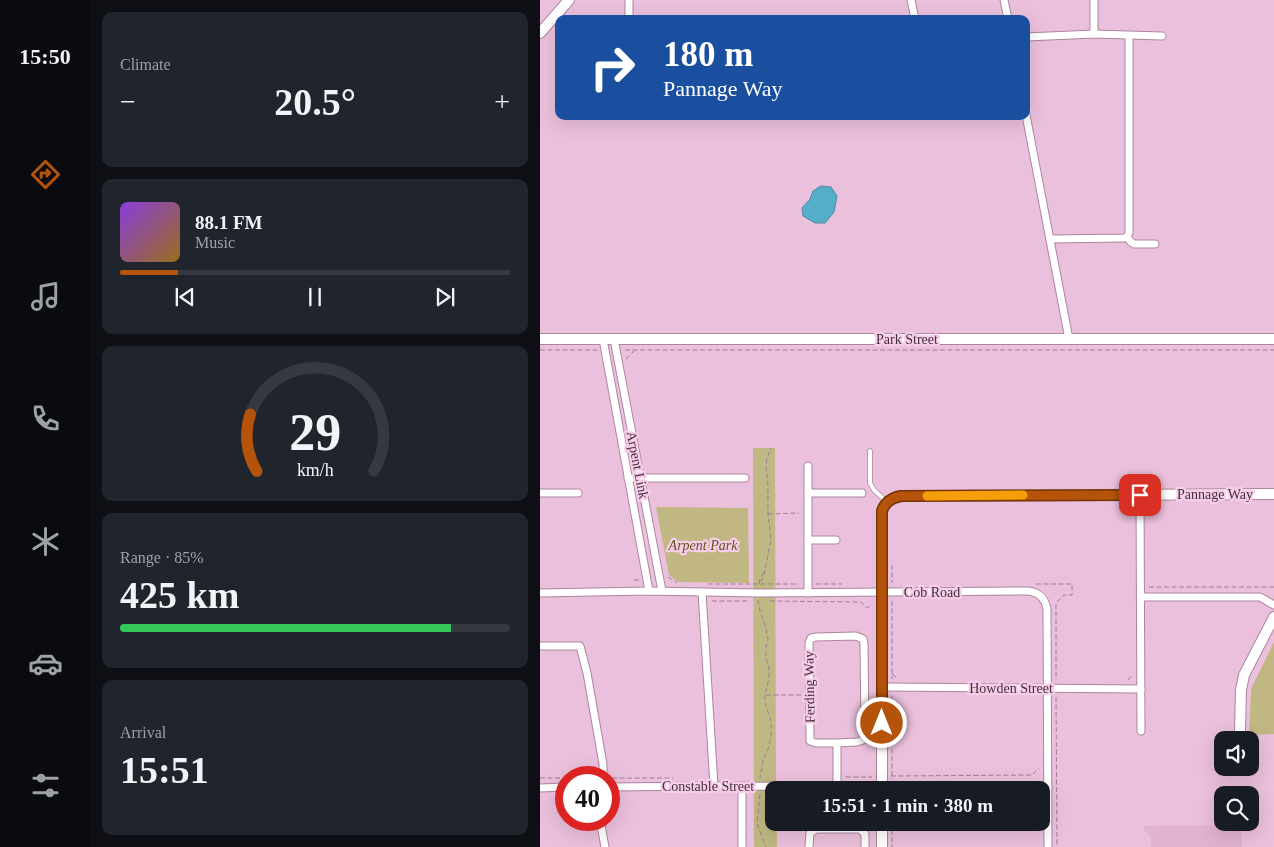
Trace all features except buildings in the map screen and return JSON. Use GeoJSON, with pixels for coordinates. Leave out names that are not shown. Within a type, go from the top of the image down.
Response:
{"type":"FeatureCollection","features":[{"type":"Feature","properties":{"kind":"street"},"geometry":{"type":"LineString","coordinates":[[540,32],[568,0]]}},
{"type":"Feature","properties":{"kind":"street"},"geometry":{"type":"LineString","coordinates":[[629,15],[630,0]]}},
{"type":"Feature","properties":{"kind":"street"},"geometry":{"type":"LineString","coordinates":[[911,0],[914,15]]}},
{"type":"Feature","properties":{"kind":"street"},"geometry":{"type":"LineString","coordinates":[[1004,0],[1007,15]]}},
{"type":"Feature","properties":{"kind":"street"},"geometry":{"type":"LineString","coordinates":[[1094,0],[1094,34]]}},
{"type":"Feature","properties":{"kind":"street"},"geometry":{"type":"LineString","coordinates":[[1030,37],[1094,34],[1162,36]]}},
{"type":"Feature","properties":{"kind":"street"},"geometry":{"type":"LineString","coordinates":[[1127,237],[1129,233],[1129,36]]}},
{"type":"Feature","properties":{"kind":"street"},"geometry":{"type":"LineString","coordinates":[[1027,120],[1069,339]]}},
{"type":"Feature","properties":{"kind":"street"},"geometry":{"type":"LineString","coordinates":[[1050,240],[1127,237]]}},
{"type":"Feature","properties":{"kind":"street"},"geometry":{"type":"LineString","coordinates":[[1127,237],[1134,244],[1155,244]]}},
{"type":"Feature","properties":{"kind":"street","name":"Park Street"},"geometry":{"type":"LineString","coordinates":[[540,339],[1274,339]]}},
{"type":"Feature","properties":{"kind":"street","name":"Arpent Link"},"geometry":{"type":"LineString","coordinates":[[609,339],[605,350],[649,591]]}},
{"type":"Feature","properties":{"kind":"street","name":"Arpent Link"},"geometry":{"type":"LineString","coordinates":[[609,339],[616,350],[662,591]]}},
{"type":"Feature","properties":{"kind":"street"},"geometry":{"type":"LineString","coordinates":[[808,466],[808,593]]}},
{"type":"Feature","properties":{"kind":"street"},"geometry":{"type":"LineString","coordinates":[[628,478],[745,478]]}},
{"type":"Feature","properties":{"kind":"street"},"geometry":{"type":"LineString","coordinates":[[540,493],[578,493]]}},
{"type":"Feature","properties":{"kind":"street"},"geometry":{"type":"LineString","coordinates":[[808,493],[862,493]]}},
{"type":"Feature","properties":{"kind":"street","name":"Pannage Way"},"geometry":{"type":"LineString","coordinates":[[887,502],[901,496],[1274,494]]}},
{"type":"Feature","properties":{"kind":"street"},"geometry":{"type":"LineString","coordinates":[[1140,495],[1141,731]]}},
{"type":"Feature","properties":{"kind":"street"},"geometry":{"type":"LineString","coordinates":[[886,781],[887,688],[882,511],[887,502]]}},
{"type":"Feature","properties":{"kind":"street"},"geometry":{"type":"LineString","coordinates":[[808,540],[836,540]]}},
{"type":"Feature","properties":{"kind":"street","name":"Cob Road"},"geometry":{"type":"LineString","coordinates":[[540,593],[649,591],[758,593],[1028,591],[1044,600],[1047,609],[1048,781]]}},
{"type":"Feature","properties":{"kind":"street"},"geometry":{"type":"LineString","coordinates":[[702,592],[714,786]]}},
{"type":"Feature","properties":{"kind":"street"},"geometry":{"type":"LineString","coordinates":[[1141,597],[1260,597],[1274,605]]}},
{"type":"Feature","properties":{"kind":"street"},"geometry":{"type":"LineString","coordinates":[[1240,731],[1241,690],[1244,674],[1274,617]]}},
{"type":"Feature","properties":{"kind":"street","name":"Ferding Way"},"geometry":{"type":"LineString","coordinates":[[816,636],[856,636],[863,639],[864,644],[865,734],[863,740],[857,742],[836,743],[816,743],[810,741],[809,643],[811,638],[816,636]]}},
{"type":"Feature","properties":{"kind":"street"},"geometry":{"type":"LineString","coordinates":[[540,646],[580,646],[589,682],[603,766]]}},
{"type":"Feature","properties":{"kind":"street","name":"Howden Street"},"geometry":{"type":"LineString","coordinates":[[887,688],[1141,689]]}},
{"type":"Feature","properties":{"kind":"street"},"geometry":{"type":"LineString","coordinates":[[836,743],[836,778]]}},
{"type":"Feature","properties":{"kind":"street"},"geometry":{"type":"LineString","coordinates":[[742,786],[742,847]]}},
{"type":"Feature","properties":{"kind":"street","name":"Constable Street"},"geometry":{"type":"LineString","coordinates":[[620,787],[765,786]]}},
{"type":"Feature","properties":{"kind":"street"},"geometry":{"type":"LineString","coordinates":[[540,788],[555,787]]}},
{"type":"Feature","properties":{"kind":"street"},"geometry":{"type":"LineString","coordinates":[[809,847],[810,833],[816,829],[860,830],[865,834],[865,847]]}},
{"type":"Feature","properties":{"kind":"street"},"geometry":{"type":"LineString","coordinates":[[602,831],[606,847]]}},
{"type":"Feature","properties":{"kind":"street"},"geometry":{"type":"LineString","coordinates":[[882,831],[882,847]]}},
{"type":"Feature","properties":{"kind":"street","name":"Cob Road"},"geometry":{"type":"LineString","coordinates":[[1048,831],[1048,847]]}},
{"type":"Feature","properties":{"kind":"lane"},"geometry":{"type":"LineString","coordinates":[[870,451],[870,483],[874,490],[887,502]]}},
{"type":"Feature","properties":{"kind":"path"},"geometry":{"type":"LineString","coordinates":[[540,350],[605,350]]}},
{"type":"Feature","properties":{"kind":"path"},"geometry":{"type":"LineString","coordinates":[[616,350],[1274,350]]}},
{"type":"Feature","properties":{"kind":"path"},"geometry":{"type":"LineString","coordinates":[[766,847],[757,824],[759,786],[763,761],[772,735],[771,721],[765,703],[769,677],[766,658],[768,638],[760,611],[758,593],[771,539],[766,466],[771,448]]}},
{"type":"Feature","properties":{"kind":"path"},"geometry":{"type":"LineString","coordinates":[[1123,503],[1133,511]]}},
{"type":"Feature","properties":{"kind":"path"},"geometry":{"type":"LineString","coordinates":[[770,601],[861,602],[867,608],[892,584],[892,566]]}},
{"type":"Feature","properties":{"kind":"path"},"geometry":{"type":"LineString","coordinates":[[638,575],[634,580],[646,579]]}},
{"type":"Feature","properties":{"kind":"path"},"geometry":{"type":"LineString","coordinates":[[660,576],[665,575],[678,584]]}},
{"type":"Feature","properties":{"kind":"path"},"geometry":{"type":"LineString","coordinates":[[704,584],[842,584]]}},
{"type":"Feature","properties":{"kind":"path"},"geometry":{"type":"LineString","coordinates":[[1034,584],[1072,584],[1072,595],[1064,595],[1056,603],[1057,847]]}},
{"type":"Feature","properties":{"kind":"path"},"geometry":{"type":"LineString","coordinates":[[1141,587],[1274,587]]}},
{"type":"Feature","properties":{"kind":"path"},"geometry":{"type":"LineString","coordinates":[[884,592],[892,674],[887,688],[886,781]]}},
{"type":"Feature","properties":{"kind":"path"},"geometry":{"type":"LineString","coordinates":[[712,601],[751,601]]}},
{"type":"Feature","properties":{"kind":"path"},"geometry":{"type":"LineString","coordinates":[[754,601],[764,601]]}},
{"type":"Feature","properties":{"kind":"path"},"geometry":{"type":"LineString","coordinates":[[1126,682],[1134,673]]}},
{"type":"Feature","properties":{"kind":"path"},"geometry":{"type":"LineString","coordinates":[[892,674],[900,682]]}},
{"type":"Feature","properties":{"kind":"path"},"geometry":{"type":"LineString","coordinates":[[765,695],[810,695]]}},
{"type":"Feature","properties":{"kind":"path"},"geometry":{"type":"LineString","coordinates":[[928,781],[1032,776],[1039,768]]}},
{"type":"Feature","properties":{"kind":"path"},"geometry":{"type":"LineString","coordinates":[[540,778],[555,778]]}},
{"type":"Feature","properties":{"kind":"path"},"geometry":{"type":"LineString","coordinates":[[620,778],[673,778]]}},
{"type":"Feature","properties":{"kind":"path"},"geometry":{"type":"LineString","coordinates":[[836,778],[866,781]]}},
{"type":"Feature","properties":{"kind":"path"},"geometry":{"type":"LineString","coordinates":[[892,831],[892,847]]}},
{"type":"Feature","properties":{"kind":"shaded area"},"geometry":{"type":"Polygon","coordinates":[[[1214,825],[1214,831],[1241,831],[1242,847],[1151,847],[1151,837],[1144,830],[1144,826],[1214,825]]]}},
{"type":"Feature","properties":{"kind":"green space"},"geometry":{"type":"Polygon","coordinates":[[[753,448],[775,448],[776,781],[765,781],[765,831],[777,831],[777,847],[754,847],[753,448]]]}},
{"type":"Feature","properties":{"kind":"green space","name":"Arpent Park"},"geometry":{"type":"Polygon","coordinates":[[[656,507],[748,508],[749,583],[678,582],[669,575],[656,507]]]}},
{"type":"Feature","properties":{"kind":"green space"},"geometry":{"type":"Polygon","coordinates":[[[1274,642],[1274,734],[1259,735],[1259,731],[1249,731],[1251,689],[1274,642]]]}},
{"type":"Feature","properties":{"kind":"water"},"geometry":{"type":"Polygon","coordinates":[[[821,186],[831,187],[837,196],[834,212],[825,223],[815,223],[803,216],[802,208],[810,199],[813,191],[821,186]]]}},
{"type":"Feature","properties":{"kind":"slow traffic"},"geometry":{"type":"LineString","coordinates":[[927,496],[1023,495]]}},
{"type":"Feature","properties":{"kind":"route"},"geometry":{"type":"LineString","coordinates":[[882,723],[882,511],[888,501],[901,496],[1140,495]]}}]}
